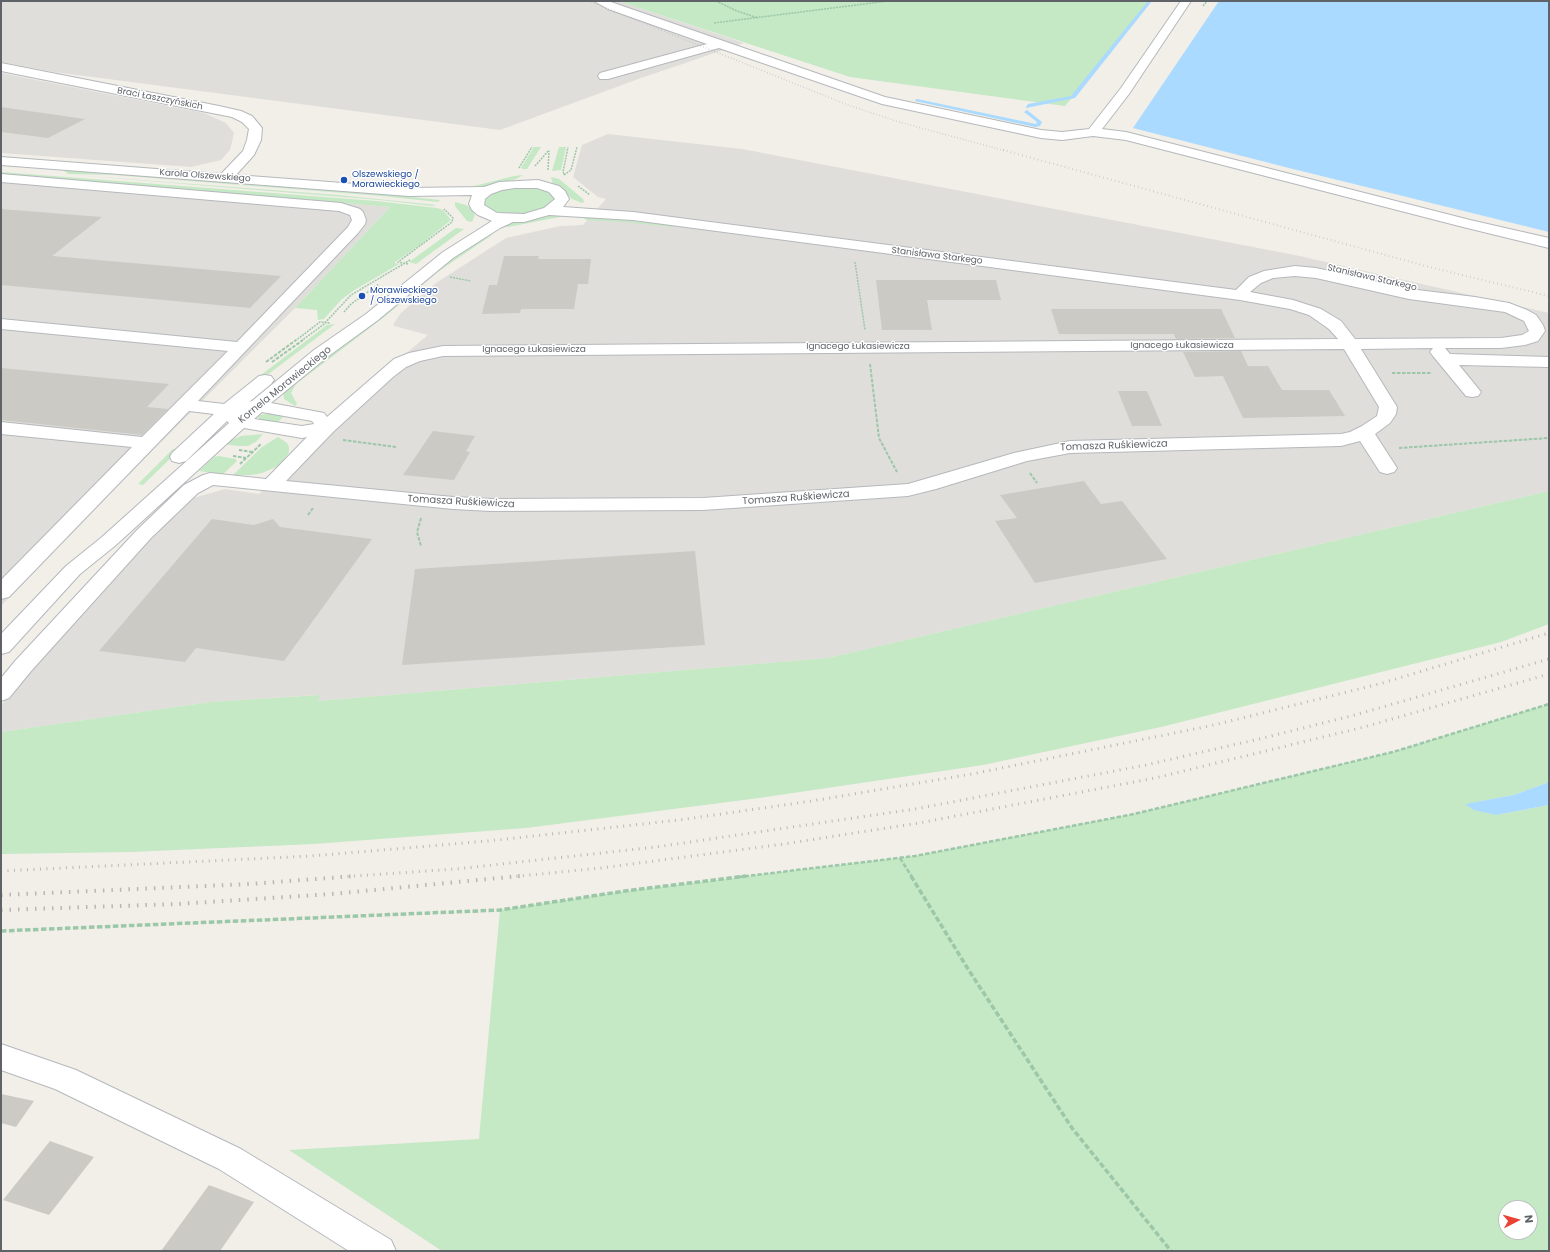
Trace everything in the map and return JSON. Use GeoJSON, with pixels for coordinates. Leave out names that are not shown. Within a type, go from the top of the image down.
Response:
{"type":"FeatureCollection","features":[{"type":"Feature","properties":{"kind":"street"},"geometry":{"type":"LineString","coordinates":[[599,1],[612,7],[882,100],[1041,134],[1062,136],[1093,132],[1126,136],[1468,224],[1549,243]]}},
{"type":"Feature","properties":{"kind":"street"},"geometry":{"type":"LineString","coordinates":[[1093,132],[1125,91],[1186,1]]}},
{"type":"Feature","properties":{"kind":"street"},"geometry":{"type":"LineString","coordinates":[[604,76],[719,44]]}},
{"type":"Feature","properties":{"kind":"street","name":"Braci Łaszczyńskich"},"geometry":{"type":"LineString","coordinates":[[1,67],[219,110],[236,114],[247,119],[256,128],[254,140],[249,152],[225,178]]}},
{"type":"Feature","properties":{"kind":"street","name":"Karola Olszewskiego"},"geometry":{"type":"LineString","coordinates":[[1,161],[409,192],[486,191],[507,185],[531,184],[554,189],[560,194],[562,199]]}},
{"type":"Feature","properties":{"kind":"street"},"geometry":{"type":"LineString","coordinates":[[1,178],[341,207],[355,212],[358,215],[358,224],[242,347],[1,592]]}},
{"type":"Feature","properties":{"kind":"street","name":"Kornela Morawieckiego"},"geometry":{"type":"LineString","coordinates":[[1,647],[73,570],[109,541],[287,362],[444,250],[480,220],[478,198],[486,191]]}},
{"type":"Feature","properties":{"kind":"street","name":"Karola Olszewskiego"},"geometry":{"type":"LineString","coordinates":[[409,192],[479,208],[494,217],[510,218]]}},
{"type":"Feature","properties":{"kind":"street"},"geometry":{"type":"LineString","coordinates":[[549,212],[558,206],[562,199],[633,216]]}},
{"type":"Feature","properties":{"kind":"street"},"geometry":{"type":"LineString","coordinates":[[510,218],[524,218],[549,212],[633,216]]}},
{"type":"Feature","properties":{"kind":"street","name":"Stanisława Starkego"},"geometry":{"type":"LineString","coordinates":[[633,216],[1240,295],[1293,304],[1315,312],[1335,325],[1350,345]]}},
{"type":"Feature","properties":{"kind":"street","name":"Kornela Morawieckiego"},"geometry":{"type":"LineString","coordinates":[[257,406],[320,354],[372,317],[448,255],[494,225],[510,218]]}},
{"type":"Feature","properties":{"kind":"street","name":"Stanisława Starkego"},"geometry":{"type":"LineString","coordinates":[[1240,295],[1255,280],[1270,274],[1295,271],[1316,272],[1409,294],[1476,302],[1509,308],[1530,318],[1537,331],[1532,337]]}},
{"type":"Feature","properties":{"kind":"street"},"geometry":{"type":"LineString","coordinates":[[1,324],[242,347]]}},
{"type":"Feature","properties":{"kind":"street","name":"Ignacego Łukasiewicza"},"geometry":{"type":"LineString","coordinates":[[270,486],[326,428],[400,363],[431,353],[456,350],[1434,344],[1501,343],[1525,340],[1532,337]]}},
{"type":"Feature","properties":{"kind":"street"},"geometry":{"type":"LineString","coordinates":[[1434,344],[1472,392]]}},
{"type":"Feature","properties":{"kind":"street","name":"Tomasza Ruśkiewicza"},"geometry":{"type":"LineString","coordinates":[[1,693],[24,665],[144,534],[191,489],[210,480],[453,503],[492,505],[703,504],[908,490],[1055,449],[1100,446],[1333,440],[1348,438],[1364,432],[1384,419],[1387,414],[1388,408],[1386,402],[1350,345]]}},
{"type":"Feature","properties":{"kind":"street"},"geometry":{"type":"LineString","coordinates":[[1445,359],[1549,362]]}},
{"type":"Feature","properties":{"kind":"street"},"geometry":{"type":"LineString","coordinates":[[185,405],[302,432],[326,428],[318,417],[257,406],[233,416]]}},
{"type":"Feature","properties":{"kind":"street"},"geometry":{"type":"LineString","coordinates":[[1,428],[147,443]]}},
{"type":"Feature","properties":{"kind":"street"},"geometry":{"type":"LineString","coordinates":[[1364,432],[1387,468]]}},
{"type":"Feature","properties":{"kind":"street"},"geometry":{"type":"LineString","coordinates":[[1,1057],[65,1079],[230,1159],[379,1251]]}},
{"type":"Feature","properties":{"kind":"path"},"geometry":{"type":"LineString","coordinates":[[716,1],[737,11],[760,18]]}},
{"type":"Feature","properties":{"kind":"path"},"geometry":{"type":"LineString","coordinates":[[709,23],[760,18],[888,1]]}},
{"type":"Feature","properties":{"kind":"path"},"geometry":{"type":"LineString","coordinates":[[518,170],[532,147]]}},
{"type":"Feature","properties":{"kind":"path"},"geometry":{"type":"LineString","coordinates":[[562,172],[568,147]]}},
{"type":"Feature","properties":{"kind":"path"},"geometry":{"type":"LineString","coordinates":[[560,176],[569,173],[572,170],[577,147]]}},
{"type":"Feature","properties":{"kind":"path"},"geometry":{"type":"LineString","coordinates":[[576,184],[592,196]]}},
{"type":"Feature","properties":{"kind":"path"},"geometry":{"type":"LineString","coordinates":[[441,208],[447,210],[453,218],[449,225],[453,226]]}},
{"type":"Feature","properties":{"kind":"path"},"geometry":{"type":"LineString","coordinates":[[268,365],[323,325],[350,295],[410,259]]}},
{"type":"Feature","properties":{"kind":"path"},"geometry":{"type":"LineString","coordinates":[[445,277],[471,281]]}},
{"type":"Feature","properties":{"kind":"path"},"geometry":{"type":"LineString","coordinates":[[870,362],[879,438],[884,450],[908,490]]}},
{"type":"Feature","properties":{"kind":"path"},"geometry":{"type":"LineString","coordinates":[[1375,448],[1428,447],[1549,438]]}},
{"type":"Feature","properties":{"kind":"path"},"geometry":{"type":"LineString","coordinates":[[370,445],[396,447]]}},
{"type":"Feature","properties":{"kind":"path"},"geometry":{"type":"LineString","coordinates":[[421,518],[417,532],[421,546]]}},
{"type":"Feature","properties":{"kind":"path"},"geometry":{"type":"LineString","coordinates":[[1,931],[500,910],[624,891],[900,858],[1156,809],[1393,752],[1549,704]]}},
{"type":"Feature","properties":{"kind":"path"},"geometry":{"type":"LineString","coordinates":[[900,858],[968,969],[1072,1128],[1171,1251]]}},
{"type":"Feature","properties":{"kind":"shaded area"},"geometry":{"type":"Polygon","coordinates":[[[1,1],[618,1],[744,43],[641,78],[500,130],[54,72],[1,62],[1,1]]]}},
{"type":"Feature","properties":{"kind":"shaded area"},"geometry":{"type":"Polygon","coordinates":[[[1,73],[204,113],[226,123],[234,133],[230,150],[221,160],[191,167],[1,153],[1,73]]]}},
{"type":"Feature","properties":{"kind":"shaded area"},"geometry":{"type":"Polygon","coordinates":[[[608,134],[742,149],[1295,255],[1549,313],[1549,491],[828,658],[318,701],[319,695],[211,702],[1,732],[1,705],[186,500],[225,489],[259,494],[360,392],[428,335],[394,326],[394,323],[401,313],[436,283],[506,238],[560,226],[583,225],[606,199],[598,197],[573,177],[582,145],[608,134]]]}},
{"type":"Feature","properties":{"kind":"shaded area"},"geometry":{"type":"Polygon","coordinates":[[[1,174],[390,207],[295,308],[133,470],[1,606],[1,174]]]}},
{"type":"Feature","properties":{"kind":"green space"},"geometry":{"type":"Polygon","coordinates":[[[618,1],[1151,1],[1065,106],[850,77],[618,1]]]}},
{"type":"Feature","properties":{"kind":"green space"},"geometry":{"type":"Polygon","coordinates":[[[534,147],[541,147],[527,169],[521,168],[534,147]]]}},
{"type":"Feature","properties":{"kind":"green space"},"geometry":{"type":"Polygon","coordinates":[[[559,147],[566,147],[561,170],[552,171],[559,147]]]}},
{"type":"Feature","properties":{"kind":"green space"},"geometry":{"type":"Polygon","coordinates":[[[64,171],[383,194],[440,200],[438,202],[382,196],[114,175],[69,174],[64,171]]]}},
{"type":"Feature","properties":{"kind":"green space"},"geometry":{"type":"Polygon","coordinates":[[[1,172],[376,201],[437,208],[443,210],[451,220],[420,245],[395,262],[399,264],[356,289],[342,299],[324,319],[318,320],[317,310],[295,308],[390,207],[1,174],[1,172]]]}},
{"type":"Feature","properties":{"kind":"green space"},"geometry":{"type":"Polygon","coordinates":[[[74,175],[338,195],[436,205],[432,206],[380,200],[74,175]]]}},
{"type":"Feature","properties":{"kind":"green space"},"geometry":{"type":"Polygon","coordinates":[[[523,175],[516,179],[487,187],[470,187],[514,176],[523,175]]]}},
{"type":"Feature","properties":{"kind":"green space"},"geometry":{"type":"Polygon","coordinates":[[[551,177],[559,179],[583,199],[584,202],[582,203],[572,199],[564,191],[553,184],[551,177]]]}},
{"type":"Feature","properties":{"kind":"green space"},"geometry":{"type":"Polygon","coordinates":[[[530,187],[546,191],[553,197],[553,201],[546,208],[521,215],[495,212],[485,206],[484,203],[486,199],[496,192],[512,188],[530,187]]]}},
{"type":"Feature","properties":{"kind":"green space"},"geometry":{"type":"Polygon","coordinates":[[[455,202],[466,205],[472,209],[475,215],[472,222],[467,221],[455,206],[455,202]]]}},
{"type":"Feature","properties":{"kind":"green space"},"geometry":{"type":"Polygon","coordinates":[[[554,215],[570,215],[508,227],[498,227],[514,222],[554,215]]]}},
{"type":"Feature","properties":{"kind":"green space"},"geometry":{"type":"Polygon","coordinates":[[[586,216],[675,226],[586,220],[584,218],[586,216]]]}},
{"type":"Feature","properties":{"kind":"green space"},"geometry":{"type":"Polygon","coordinates":[[[456,228],[464,229],[416,264],[409,262],[456,228]]]}},
{"type":"Feature","properties":{"kind":"green space"},"geometry":{"type":"Polygon","coordinates":[[[488,233],[492,235],[439,271],[383,318],[296,384],[291,393],[297,404],[295,406],[284,399],[283,392],[422,280],[488,233]]]}},
{"type":"Feature","properties":{"kind":"green space"},"geometry":{"type":"Polygon","coordinates":[[[335,324],[251,387],[232,397],[327,325],[335,324]]]}},
{"type":"Feature","properties":{"kind":"green space"},"geometry":{"type":"Polygon","coordinates":[[[267,414],[284,416],[276,424],[263,421],[258,418],[259,415],[267,414]]]}},
{"type":"Feature","properties":{"kind":"green space"},"geometry":{"type":"Polygon","coordinates":[[[263,434],[257,441],[248,446],[221,444],[241,436],[263,434]]]}},
{"type":"Feature","properties":{"kind":"green space"},"geometry":{"type":"Polygon","coordinates":[[[278,437],[287,443],[289,447],[289,452],[281,463],[276,467],[262,473],[251,475],[233,475],[262,447],[278,437]]]}},
{"type":"Feature","properties":{"kind":"green space"},"geometry":{"type":"Polygon","coordinates":[[[173,449],[179,450],[143,485],[138,484],[173,449]]]}},
{"type":"Feature","properties":{"kind":"green space"},"geometry":{"type":"Polygon","coordinates":[[[218,456],[236,459],[237,461],[223,474],[199,471],[214,457],[218,456]]]}},
{"type":"Feature","properties":{"kind":"green space"},"geometry":{"type":"Polygon","coordinates":[[[1549,491],[1549,624],[1501,642],[1161,727],[983,765],[759,798],[526,828],[313,844],[130,852],[1,854],[1,732],[211,702],[320,695],[318,701],[828,658],[1549,491]]]}},
{"type":"Feature","properties":{"kind":"green space"},"geometry":{"type":"Polygon","coordinates":[[[1549,704],[1549,782],[1514,795],[1466,804],[1496,815],[1549,805],[1549,1251],[442,1251],[289,1150],[479,1139],[500,910],[625,891],[915,856],[1134,814],[1393,752],[1549,704]]]}},
{"type":"Feature","properties":{"kind":"water"},"geometry":{"type":"Polygon","coordinates":[[[1219,1],[1549,1],[1549,232],[1133,128],[1219,1]]]}},
{"type":"Feature","properties":{"kind":"water"},"geometry":{"type":"Polygon","coordinates":[[[1549,782],[1549,805],[1496,815],[1474,810],[1465,804],[1514,795],[1549,782]]]}},
{"type":"Feature","properties":{"kind":"building"},"geometry":{"type":"Polygon","coordinates":[[[1,107],[85,119],[48,138],[1,132],[1,107]]]}},
{"type":"Feature","properties":{"kind":"building"},"geometry":{"type":"Polygon","coordinates":[[[1,209],[102,217],[52,256],[281,276],[250,308],[1,285],[1,209]]]}},
{"type":"Feature","properties":{"kind":"building"},"geometry":{"type":"Polygon","coordinates":[[[504,256],[539,256],[538,259],[591,259],[588,284],[578,284],[574,309],[521,309],[520,313],[482,314],[489,285],[497,285],[504,256]]]}},
{"type":"Feature","properties":{"kind":"building"},"geometry":{"type":"Polygon","coordinates":[[[876,280],[996,280],[1001,300],[927,300],[932,330],[882,330],[876,280]]]}},
{"type":"Feature","properties":{"kind":"building"},"geometry":{"type":"Polygon","coordinates":[[[1051,309],[1221,309],[1235,338],[1176,339],[1174,334],[1059,334],[1051,309]]]}},
{"type":"Feature","properties":{"kind":"building"},"geometry":{"type":"Polygon","coordinates":[[[1241,351],[1248,366],[1268,366],[1282,390],[1329,390],[1345,416],[1243,418],[1223,376],[1195,377],[1183,352],[1241,351]]]}},
{"type":"Feature","properties":{"kind":"building"},"geometry":{"type":"Polygon","coordinates":[[[1,368],[169,384],[147,407],[168,409],[142,435],[1,420],[1,368]]]}},
{"type":"Feature","properties":{"kind":"building"},"geometry":{"type":"Polygon","coordinates":[[[1118,391],[1147,391],[1162,426],[1132,426],[1118,391]]]}},
{"type":"Feature","properties":{"kind":"building"},"geometry":{"type":"Polygon","coordinates":[[[433,431],[475,436],[466,451],[470,452],[454,480],[403,475],[433,431]]]}},
{"type":"Feature","properties":{"kind":"building"},"geometry":{"type":"Polygon","coordinates":[[[1084,481],[1101,504],[1122,501],[1167,559],[1035,583],[995,521],[1017,518],[1000,495],[1084,481]]]}},
{"type":"Feature","properties":{"kind":"building"},"geometry":{"type":"Polygon","coordinates":[[[212,519],[254,525],[273,519],[280,527],[372,539],[284,661],[196,648],[185,662],[99,651],[212,519]]]}},
{"type":"Feature","properties":{"kind":"building"},"geometry":{"type":"Polygon","coordinates":[[[695,551],[705,645],[402,665],[415,569],[695,551]]]}},
{"type":"Feature","properties":{"kind":"building"},"geometry":{"type":"Polygon","coordinates":[[[1,1094],[34,1101],[16,1127],[1,1123],[1,1094]]]}},
{"type":"Feature","properties":{"kind":"building"},"geometry":{"type":"Polygon","coordinates":[[[50,1141],[94,1157],[49,1215],[3,1200],[50,1141]]]}},
{"type":"Feature","properties":{"kind":"building"},"geometry":{"type":"Polygon","coordinates":[[[209,1185],[254,1202],[220,1251],[161,1251],[209,1185]]]}},
{"type":"Feature","properties":{"kind":"waterway"},"geometry":{"type":"LineString","coordinates":[[1028,107],[1030,105],[1073,97],[1150,1]]}},
{"type":"Feature","properties":{"kind":"waterway"},"geometry":{"type":"LineString","coordinates":[[917,100],[1035,126],[1038,125],[1040,122],[1026,112],[1027,111]]}},
{"type":"Feature","properties":{"kind":"railway"},"geometry":{"type":"LineString","coordinates":[[589,1],[848,105],[899,122],[1006,151]]}},
{"type":"Feature","properties":{"kind":"railway"},"geometry":{"type":"LineString","coordinates":[[1003,150],[1429,267],[1549,296]]}},
{"type":"Feature","properties":{"kind":"railway"},"geometry":{"type":"LineString","coordinates":[[1,871],[311,856],[488,841],[679,820],[812,801],[972,774],[1214,725],[1379,684],[1549,633]]}},
{"type":"Feature","properties":{"kind":"railway"},"geometry":{"type":"LineString","coordinates":[[351,876],[456,869],[656,847],[915,809],[1146,765],[1259,739],[1355,715],[1549,659]]}},
{"type":"Feature","properties":{"kind":"railway"},"geometry":{"type":"LineString","coordinates":[[510,877],[601,868],[784,844],[919,823],[1155,778],[1364,727],[1549,674]]}},
{"type":"Feature","properties":{"kind":"railway"},"geometry":{"type":"LineString","coordinates":[[1,895],[250,884],[351,876]]}},
{"type":"Feature","properties":{"kind":"railway"},"geometry":{"type":"LineString","coordinates":[[341,877],[351,876]]}},
{"type":"Feature","properties":{"kind":"railway"},"geometry":{"type":"LineString","coordinates":[[1,910],[178,904],[332,894],[520,876]]}},
{"type":"Feature","properties":{"kind":"place","name":"Olszewskiego / Morawieckiego"},"geometry":{"type":"Point","coordinates":[344,180]}},
{"type":"Feature","properties":{"kind":"place","name":"Morawieckiego / Olszewskiego"},"geometry":{"type":"Point","coordinates":[362,296]}}]}
